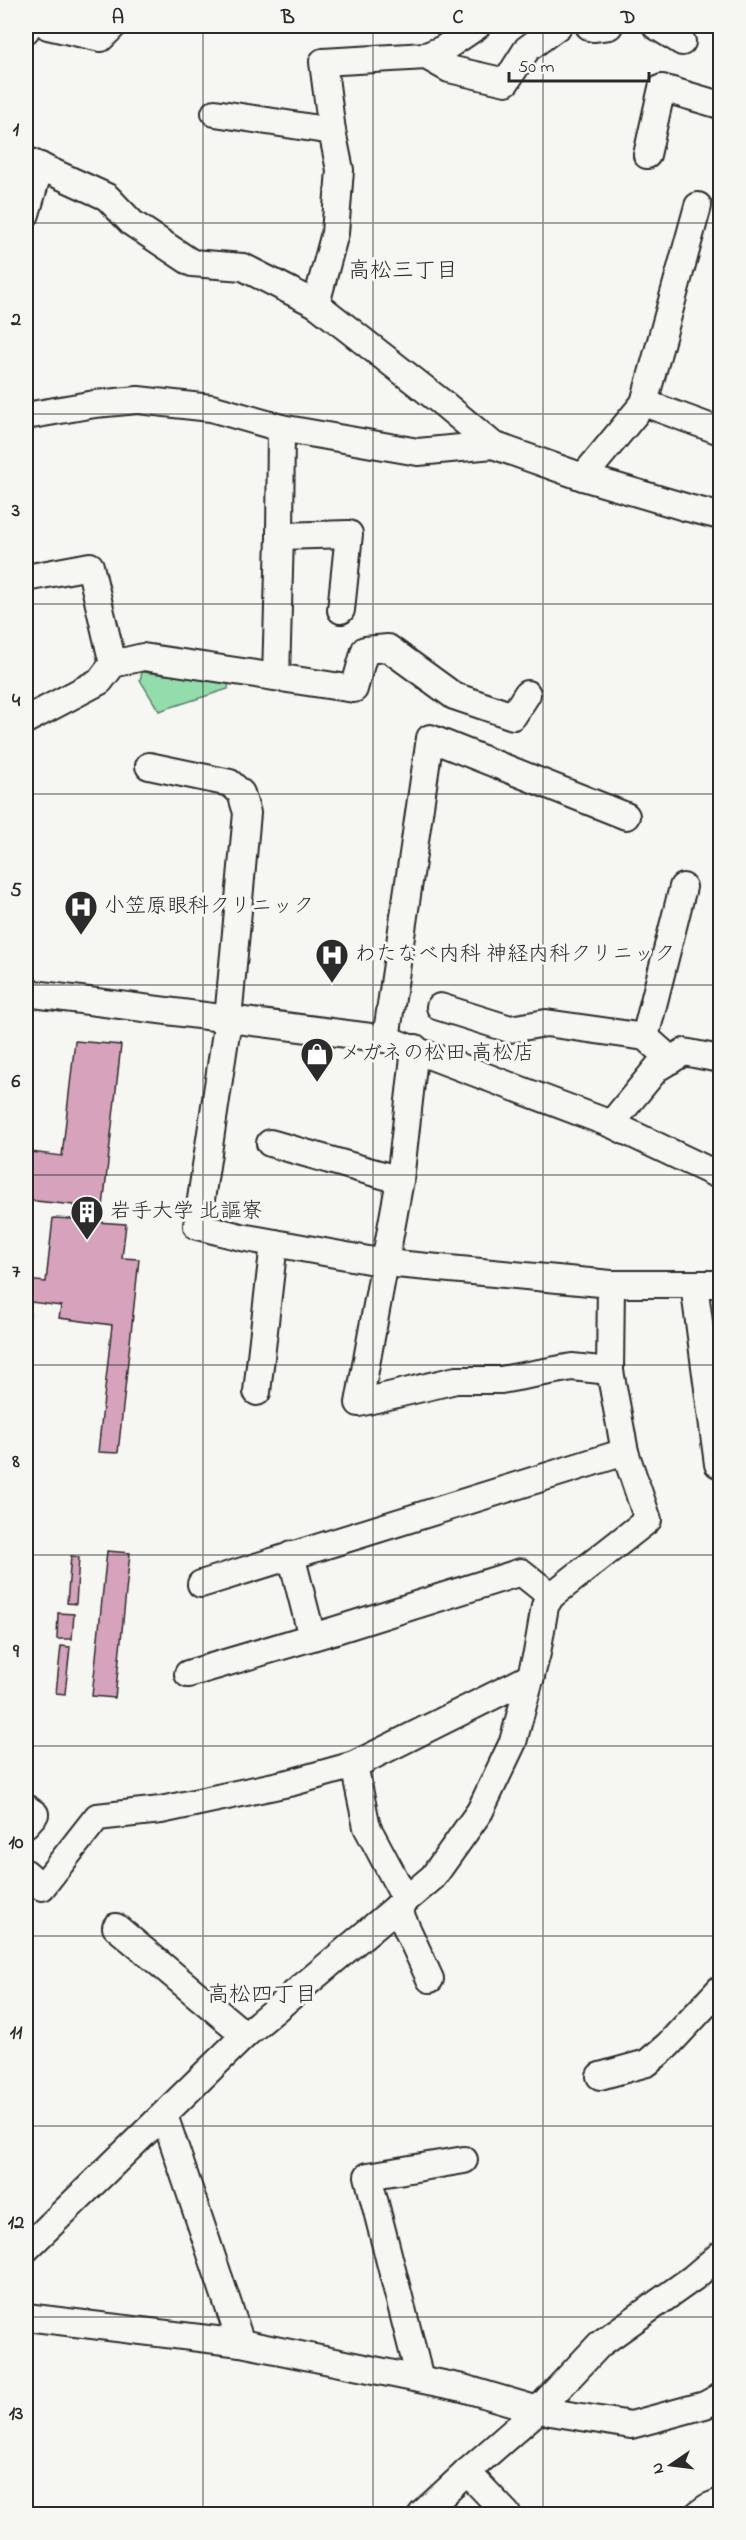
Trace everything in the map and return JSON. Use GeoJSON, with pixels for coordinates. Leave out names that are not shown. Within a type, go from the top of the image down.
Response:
{"type":"FeatureCollection","features":[{"type":"Feature","properties":{"kind":"street"},"geometry":{"type":"LineString","coordinates":[[26,30],[27,26]]}},
{"type":"Feature","properties":{"kind":"street"},"geometry":{"type":"LineString","coordinates":[[48,26],[101,38],[113,26]]}},
{"type":"Feature","properties":{"kind":"street"},"geometry":{"type":"LineString","coordinates":[[316,304],[334,233],[340,170],[323,62],[426,56],[442,49],[477,26]]}},
{"type":"Feature","properties":{"kind":"street"},"geometry":{"type":"LineString","coordinates":[[426,56],[449,69],[506,82],[527,49],[558,26]]}},
{"type":"Feature","properties":{"kind":"street"},"geometry":{"type":"LineString","coordinates":[[589,26],[593,28],[609,26]]}},
{"type":"Feature","properties":{"kind":"street"},"geometry":{"type":"LineString","coordinates":[[656,26],[682,42]]}},
{"type":"Feature","properties":{"kind":"street"},"geometry":{"type":"LineString","coordinates":[[647,155],[662,88],[720,105]]}},
{"type":"Feature","properties":{"kind":"street"},"geometry":{"type":"LineString","coordinates":[[215,113],[332,130]]}},
{"type":"Feature","properties":{"kind":"street"},"geometry":{"type":"LineString","coordinates":[[26,214],[33,163],[107,197],[132,223],[192,263],[243,267],[316,304],[493,445],[583,477],[720,516]]}},
{"type":"Feature","properties":{"kind":"street"},"geometry":{"type":"LineString","coordinates":[[583,477],[644,403],[698,206]]}},
{"type":"Feature","properties":{"kind":"street"},"geometry":{"type":"LineString","coordinates":[[26,416],[95,404],[138,400],[211,408],[281,428],[418,452],[493,445]]}},
{"type":"Feature","properties":{"kind":"street"},"geometry":{"type":"LineString","coordinates":[[644,403],[720,431]]}},
{"type":"Feature","properties":{"kind":"street"},"geometry":{"type":"LineString","coordinates":[[276,677],[281,428]]}},
{"type":"Feature","properties":{"kind":"street"},"geometry":{"type":"LineString","coordinates":[[280,536],[349,534],[341,610]]}},
{"type":"Feature","properties":{"kind":"street"},"geometry":{"type":"LineString","coordinates":[[26,578],[90,566],[113,664]]}},
{"type":"Feature","properties":{"kind":"street"},"geometry":{"type":"LineString","coordinates":[[26,720],[100,681],[113,664],[143,657],[354,689],[365,650],[388,648],[454,696],[513,716],[527,694]]}},
{"type":"Feature","properties":{"kind":"street"},"geometry":{"type":"LineString","coordinates":[[386,1039],[430,738],[626,816]]}},
{"type":"Feature","properties":{"kind":"street"},"geometry":{"type":"LineString","coordinates":[[149,766],[230,783],[241,794],[247,813],[228,1019],[197,1226],[274,1243],[385,1263],[611,1284],[720,1284]]}},
{"type":"Feature","properties":{"kind":"street"},"geometry":{"type":"LineString","coordinates":[[645,1037],[683,887]]}},
{"type":"Feature","properties":{"kind":"street"},"geometry":{"type":"LineString","coordinates":[[26,993],[386,1039],[415,1048],[611,1124],[720,1176]]}},
{"type":"Feature","properties":{"kind":"street"},"geometry":{"type":"LineString","coordinates":[[440,1007],[510,1029],[546,1023],[645,1037],[671,1060]]}},
{"type":"Feature","properties":{"kind":"street"},"geometry":{"type":"LineString","coordinates":[[415,1048],[400,1180],[359,1403],[456,1380],[501,1380],[572,1367],[610,1371]]}},
{"type":"Feature","properties":{"kind":"street"},"geometry":{"type":"LineString","coordinates":[[611,1124],[657,1068],[684,1052],[720,1059]]}},
{"type":"Feature","properties":{"kind":"street"},"geometry":{"type":"LineString","coordinates":[[270,1143],[400,1180]]}},
{"type":"Feature","properties":{"kind":"street"},"geometry":{"type":"LineString","coordinates":[[257,1392],[274,1243]]}},
{"type":"Feature","properties":{"kind":"street"},"geometry":{"type":"LineString","coordinates":[[26,2249],[245,2035],[433,1877],[480,1811],[513,1742],[531,1677],[546,1606],[551,1596],[648,1520],[625,1452],[610,1371],[611,1284]]}},
{"type":"Feature","properties":{"kind":"street"},"geometry":{"type":"LineString","coordinates":[[694,1284],[718,1464]]}},
{"type":"Feature","properties":{"kind":"street"},"geometry":{"type":"LineString","coordinates":[[201,1584],[625,1452]]}},
{"type":"Feature","properties":{"kind":"street"},"geometry":{"type":"LineString","coordinates":[[291,1555],[312,1637]]}},
{"type":"Feature","properties":{"kind":"street"},"geometry":{"type":"LineString","coordinates":[[188,1674],[521,1572],[551,1596]]}},
{"type":"Feature","properties":{"kind":"street"},"geometry":{"type":"LineString","coordinates":[[26,1873],[42,1887],[97,1817],[161,1810],[293,1782],[354,1765],[531,1677]]}},
{"type":"Feature","properties":{"kind":"street"},"geometry":{"type":"LineString","coordinates":[[354,1765],[368,1827],[401,1903],[430,1979]]}},
{"type":"Feature","properties":{"kind":"street"},"geometry":{"type":"LineString","coordinates":[[26,1808],[35,1814],[26,1824]]}},
{"type":"Feature","properties":{"kind":"street"},"geometry":{"type":"LineString","coordinates":[[116,1927],[245,2035]]}},
{"type":"Feature","properties":{"kind":"street"},"geometry":{"type":"LineString","coordinates":[[600,2076],[647,2062],[668,2045],[720,1989]]}},
{"type":"Feature","properties":{"kind":"street"},"geometry":{"type":"LineString","coordinates":[[164,2115],[241,2343]]}},
{"type":"Feature","properties":{"kind":"street"},"geometry":{"type":"LineString","coordinates":[[420,2379],[368,2176],[464,2160]]}},
{"type":"Feature","properties":{"kind":"street"},"geometry":{"type":"LineString","coordinates":[[422,2514],[538,2410],[600,2344],[693,2278],[720,2255]]}},
{"type":"Feature","properties":{"kind":"street"},"geometry":{"type":"LineString","coordinates":[[26,2317],[241,2343],[464,2388],[538,2410],[631,2425],[705,2405],[720,2397]]}},
{"type":"Feature","properties":{"kind":"street"},"geometry":{"type":"LineString","coordinates":[[467,2472],[507,2514]]}},
{"type":"Feature","properties":{"kind":"street"},"geometry":{"type":"LineString","coordinates":[[698,2514],[720,2502]]}},
{"type":"Feature","properties":{"kind":"green space"},"geometry":{"type":"Polygon","coordinates":[[[142,672],[229,682],[228,689],[159,711],[140,680],[142,672]]]}},
{"type":"Feature","properties":{"kind":"building","name":"岩手大学 北謳寮"},"geometry":{"type":"Polygon","coordinates":[[[75,1041],[121,1045],[103,1207],[82,1205],[81,1221],[126,1224],[122,1258],[139,1259],[118,1453],[98,1452],[112,1325],[59,1318],[61,1306],[31,1302],[26,1352],[26,1280],[46,1282],[53,1218],[73,1219],[74,1205],[26,1200],[31,1152],[62,1156],[75,1041]]]}},
{"type":"Feature","properties":{"kind":"building"},"geometry":{"type":"Polygon","coordinates":[[[107,1551],[130,1553],[115,1698],[92,1696],[107,1551]]]}},
{"type":"Feature","properties":{"kind":"building"},"geometry":{"type":"Polygon","coordinates":[[[71,1556],[79,1557],[76,1604],[67,1603],[71,1556]]]}},
{"type":"Feature","properties":{"kind":"building"},"geometry":{"type":"Polygon","coordinates":[[[58,1613],[74,1614],[72,1639],[57,1639],[58,1613]]]}},
{"type":"Feature","properties":{"kind":"building"},"geometry":{"type":"Polygon","coordinates":[[[61,1646],[70,1647],[65,1694],[56,1693],[61,1646]]]}},
{"type":"Feature","properties":{"kind":"place","name":"小笠原眼科クリニック"},"geometry":{"type":"Point","coordinates":[81,936]}},
{"type":"Feature","properties":{"kind":"place","name":"わたなべ内科 神経内科クリニック"},"geometry":{"type":"Point","coordinates":[332,984]}},
{"type":"Feature","properties":{"kind":"place","name":"メガネの松田 高松店"},"geometry":{"type":"Point","coordinates":[317,1083]}},
{"type":"Feature","properties":{"kind":"place","name":"岩手大学 北謳寮"},"geometry":{"type":"Point","coordinates":[87,1241]}},
{"type":"Feature","properties":{"kind":"district","name":"高松三丁目"},"geometry":{"type":"Point","coordinates":[403,272]}},
{"type":"Feature","properties":{"kind":"district","name":"高松四丁目"},"geometry":{"type":"Point","coordinates":[262,1996]}}]}
